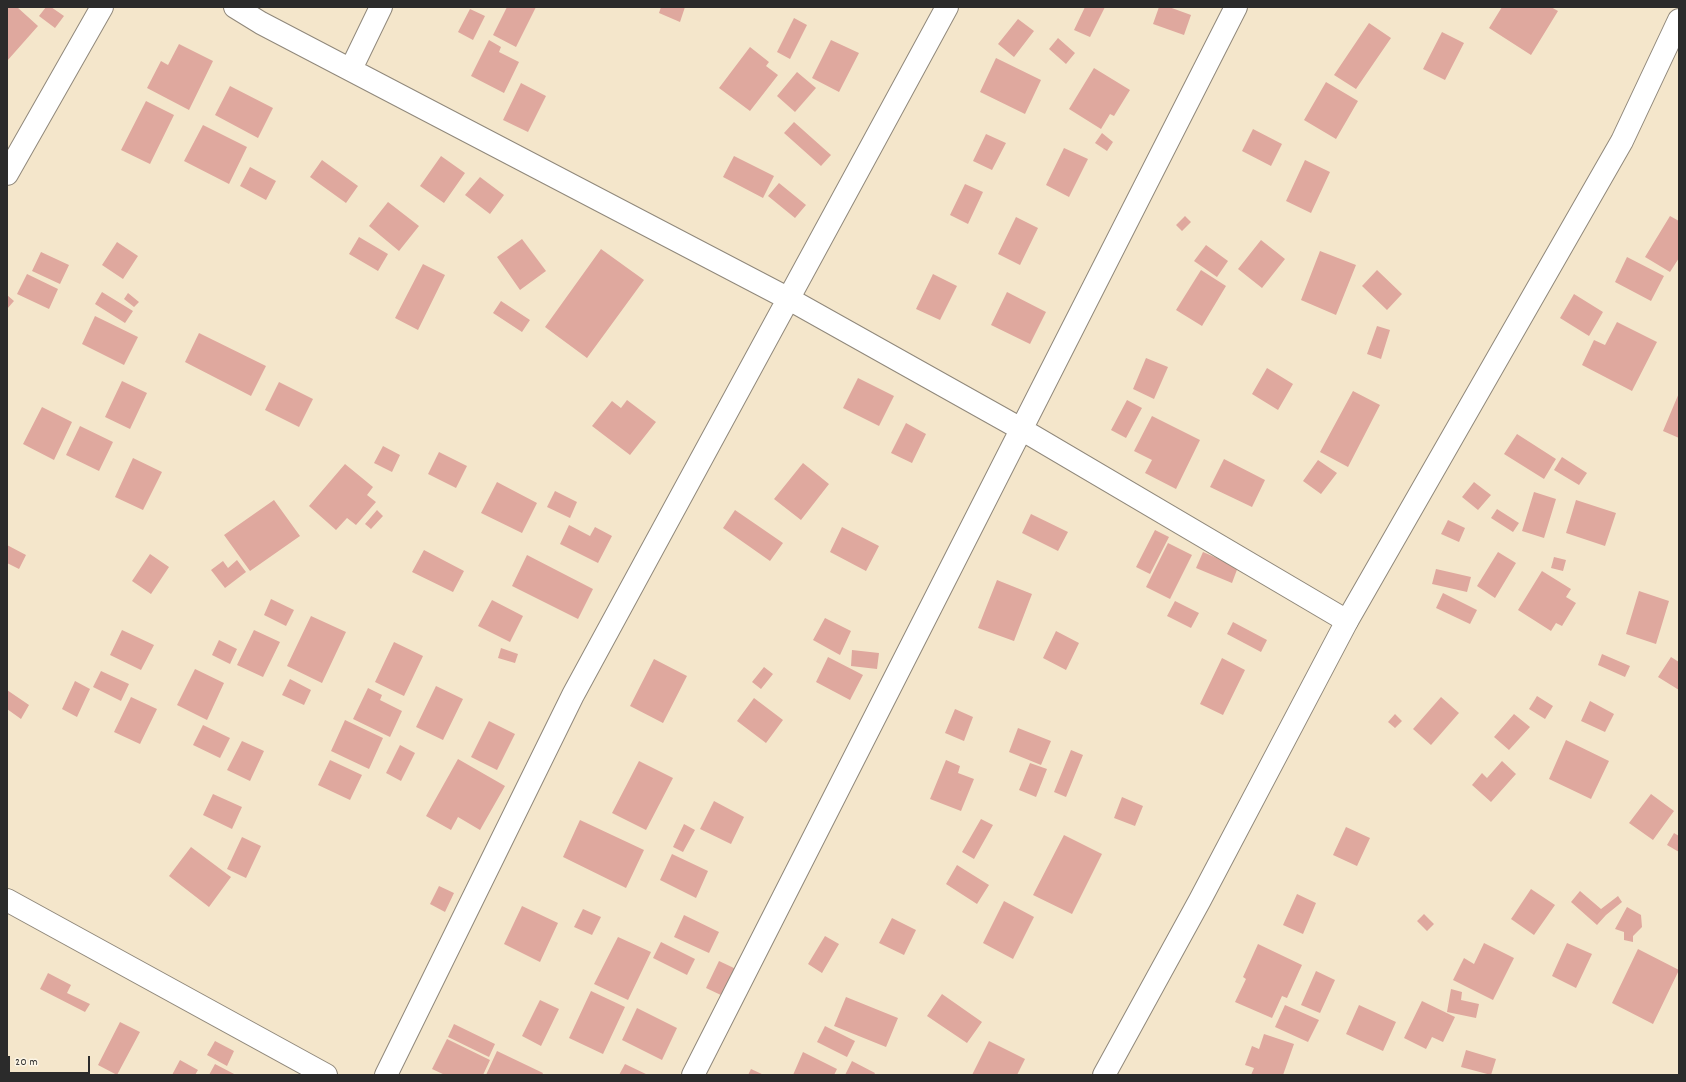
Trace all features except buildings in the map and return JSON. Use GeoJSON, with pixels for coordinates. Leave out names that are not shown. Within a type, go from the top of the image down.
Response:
{"type":"FeatureCollection","features":[{"type":"Feature","properties":{"kind":"street"},"geometry":{"type":"LineString","coordinates":[[7,174],[102,7]]}},
{"type":"Feature","properties":{"kind":"street"},"geometry":{"type":"LineString","coordinates":[[235,7],[261,23],[789,299],[1020,429],[1347,621]]}},
{"type":"Feature","properties":{"kind":"street"},"geometry":{"type":"LineString","coordinates":[[351,69],[381,7]]}},
{"type":"Feature","properties":{"kind":"street"},"geometry":{"type":"LineString","coordinates":[[386,1075],[573,695],[947,7]]}},
{"type":"Feature","properties":{"kind":"street"},"geometry":{"type":"LineString","coordinates":[[693,1075],[1020,429],[1236,7]]}},
{"type":"Feature","properties":{"kind":"street"},"geometry":{"type":"LineString","coordinates":[[1104,1075],[1200,900],[1347,621],[1622,141],[1679,20]]}},
{"type":"Feature","properties":{"kind":"street"},"geometry":{"type":"LineString","coordinates":[[7,900],[326,1075]]}}]}
